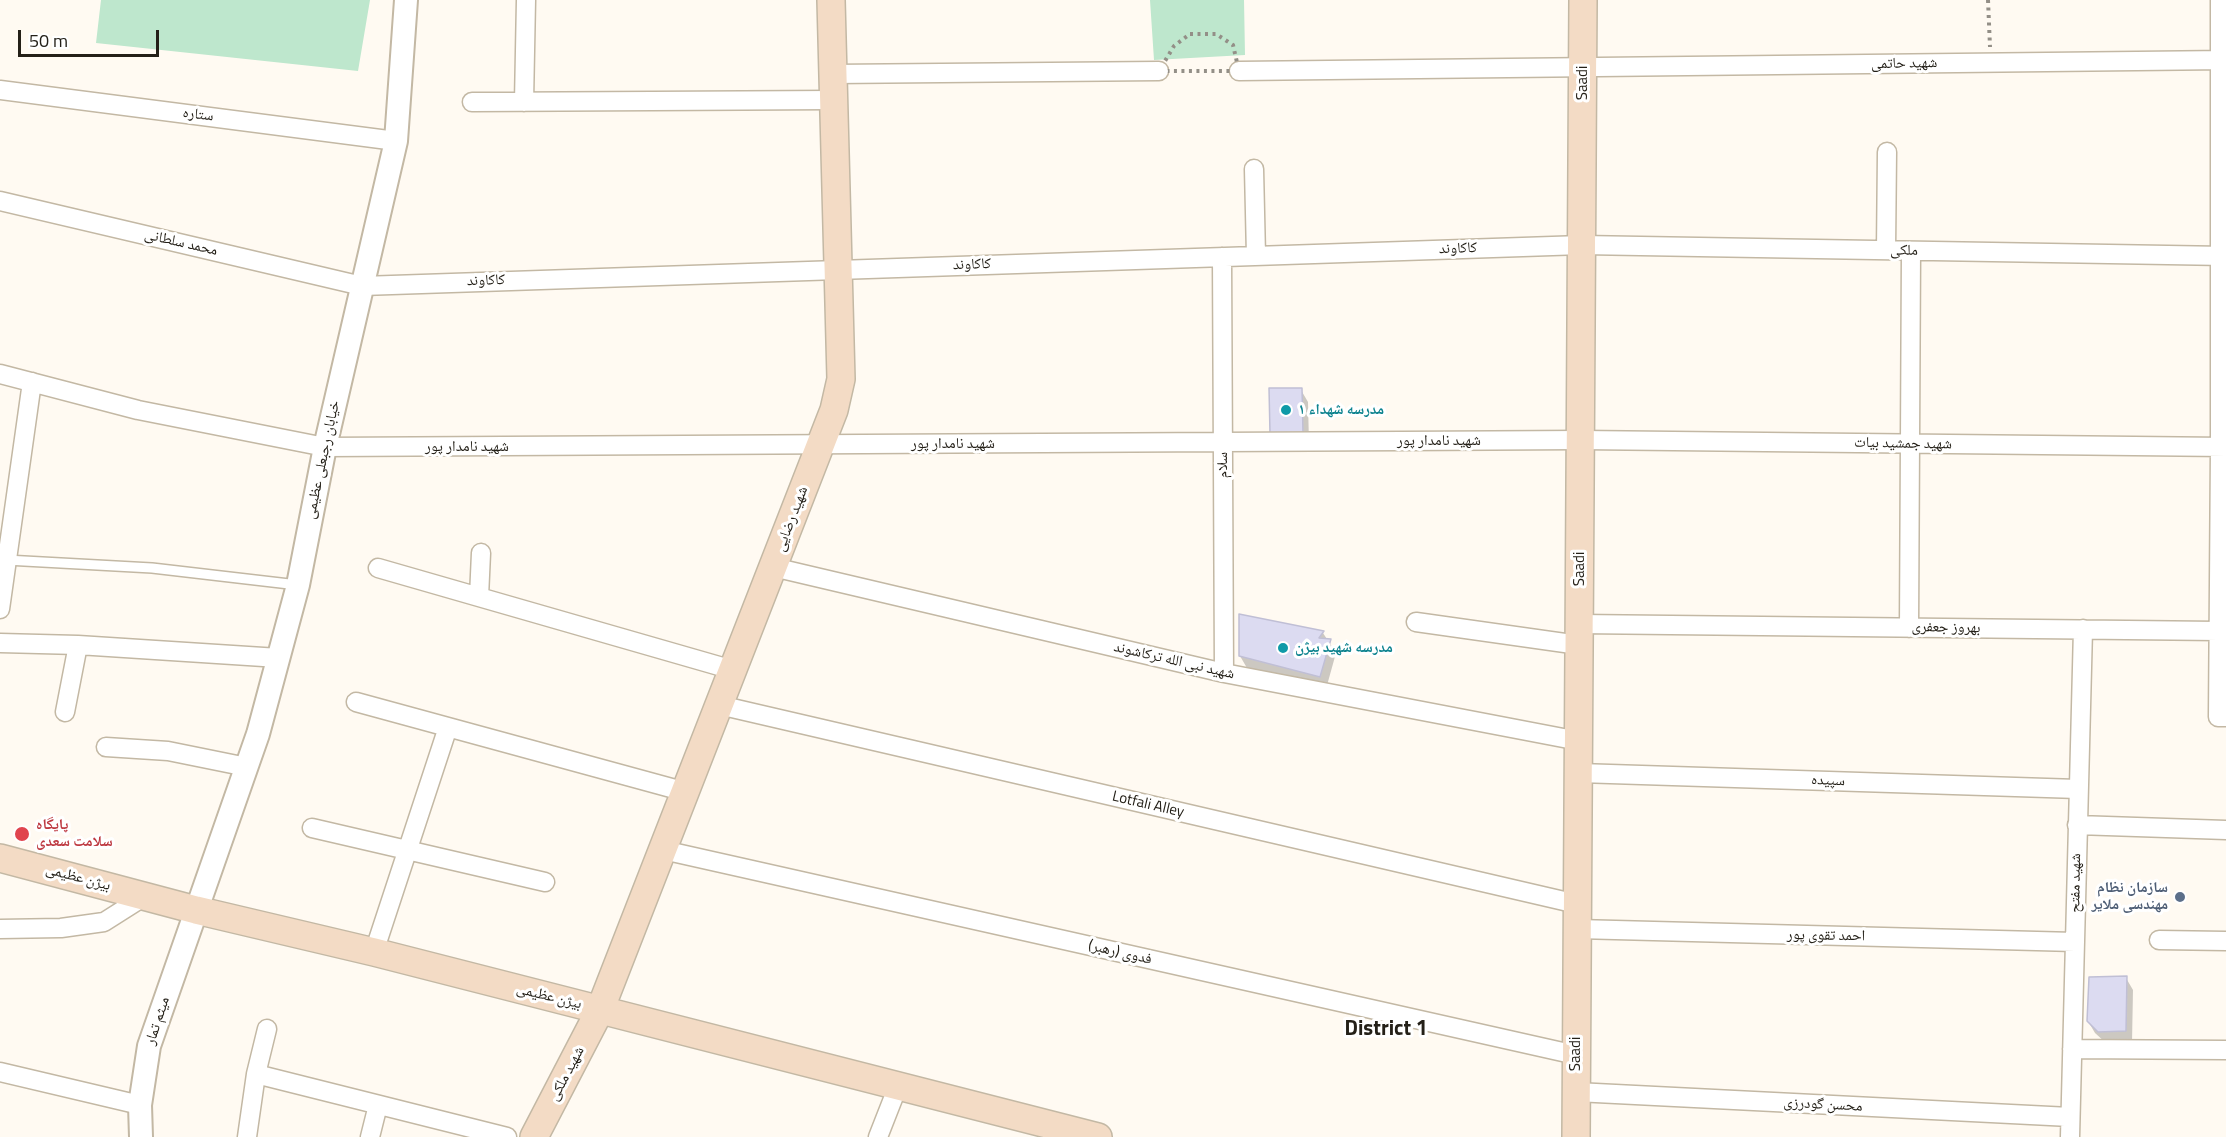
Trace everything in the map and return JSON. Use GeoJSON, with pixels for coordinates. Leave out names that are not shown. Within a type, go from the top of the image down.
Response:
{"type":"FeatureCollection","features":[{"type":"Feature","properties":{"kind":"main road","name":"شهید رضایی"},"geometry":{"type":"LineString","coordinates":[[600,1010],[834,410],[841,379],[831,0]]}},
{"type":"Feature","properties":{"kind":"main road","name":"Saadi"},"geometry":{"type":"LineString","coordinates":[[1576,1137],[1584,0]]}},
{"type":"Feature","properties":{"kind":"main road","name":"بیژن عظیمی"},"geometry":{"type":"LineString","coordinates":[[0,858],[196,910],[374,952],[1098,1137]]}},
{"type":"Feature","properties":{"kind":"main road","name":"شهید ملکی"},"geometry":{"type":"LineString","coordinates":[[534,1137],[600,1010]]}},
{"type":"Feature","properties":{"kind":"street","name":"خیابان رجبعلی عظیمی"},"geometry":{"type":"LineString","coordinates":[[196,910],[258,734],[298,585],[325,447],[396,141],[406,0]]}},
{"type":"Feature","properties":{"kind":"street"},"geometry":{"type":"LineString","coordinates":[[524,102],[526,0]]}},
{"type":"Feature","properties":{"kind":"street"},"geometry":{"type":"LineString","coordinates":[[2220,0],[2223,60],[2223,447],[2218,717],[2226,717]]}},
{"type":"Feature","properties":{"kind":"street","name":"شهید حاتمی"},"geometry":{"type":"LineString","coordinates":[[1239,71],[2223,60]]}},
{"type":"Feature","properties":{"kind":"street"},"geometry":{"type":"LineString","coordinates":[[472,102],[524,102],[1159,71]]}},
{"type":"Feature","properties":{"kind":"street","name":"ستاره"},"geometry":{"type":"LineString","coordinates":[[0,90],[396,141]]}},
{"type":"Feature","properties":{"kind":"street"},"geometry":{"type":"LineString","coordinates":[[1886,250],[1887,152]]}},
{"type":"Feature","properties":{"kind":"street"},"geometry":{"type":"LineString","coordinates":[[1254,169],[1256,256]]}},
{"type":"Feature","properties":{"kind":"street","name":"محمد سلطانی"},"geometry":{"type":"LineString","coordinates":[[0,201],[362,286]]}},
{"type":"Feature","properties":{"kind":"street","name":"ملکی"},"geometry":{"type":"LineString","coordinates":[[1582,245],[2222,256]]}},
{"type":"Feature","properties":{"kind":"street","name":"کاکاوند"},"geometry":{"type":"LineString","coordinates":[[362,286],[1582,245]]}},
{"type":"Feature","properties":{"kind":"street"},"geometry":{"type":"LineString","coordinates":[[1909,628],[1911,251]]}},
{"type":"Feature","properties":{"kind":"street","name":"سلام"},"geometry":{"type":"LineString","coordinates":[[1222,257],[1224,673]]}},
{"type":"Feature","properties":{"kind":"street","name":"شهید نامدار پور"},"geometry":{"type":"LineString","coordinates":[[0,374],[138,410],[325,447],[1581,440]]}},
{"type":"Feature","properties":{"kind":"street"},"geometry":{"type":"LineString","coordinates":[[0,609],[6,560],[6,527],[32,382]]}},
{"type":"Feature","properties":{"kind":"street","name":"شهید جمشید بیات"},"geometry":{"type":"LineString","coordinates":[[1581,440],[2223,447]]}},
{"type":"Feature","properties":{"kind":"street"},"geometry":{"type":"LineString","coordinates":[[479,597],[481,553]]}},
{"type":"Feature","properties":{"kind":"street","name":"شهید نبی الله ترکاشوند"},"geometry":{"type":"LineString","coordinates":[[773,567],[1224,673],[1579,741]]}},
{"type":"Feature","properties":{"kind":"street"},"geometry":{"type":"LineString","coordinates":[[378,568],[733,670]]}},
{"type":"Feature","properties":{"kind":"street","name":"بهروز جعفری"},"geometry":{"type":"LineString","coordinates":[[1416,622],[1579,635],[1909,628],[2218,631]]}},
{"type":"Feature","properties":{"kind":"street","name":"شهید مفتح"},"geometry":{"type":"LineString","coordinates":[[2070,1137],[2082,629]]}},
{"type":"Feature","properties":{"kind":"street"},"geometry":{"type":"LineString","coordinates":[[0,643],[78,645],[279,658]]}},
{"type":"Feature","properties":{"kind":"street"},"geometry":{"type":"LineString","coordinates":[[65,712],[78,645]]}},
{"type":"Feature","properties":{"kind":"street"},"geometry":{"type":"LineString","coordinates":[[356,702],[686,792]]}},
{"type":"Feature","properties":{"kind":"street","name":"Lotfali Alley"},"geometry":{"type":"LineString","coordinates":[[719,705],[1577,917]]}},
{"type":"Feature","properties":{"kind":"street"},"geometry":{"type":"LineString","coordinates":[[374,952],[448,727]]}},
{"type":"Feature","properties":{"kind":"street"},"geometry":{"type":"LineString","coordinates":[[106,747],[168,751],[247,767]]}},
{"type":"Feature","properties":{"kind":"street","name":"سپیده"},"geometry":{"type":"LineString","coordinates":[[1578,772],[2078,789]]}},
{"type":"Feature","properties":{"kind":"street"},"geometry":{"type":"LineString","coordinates":[[2078,825],[2226,830]]}},
{"type":"Feature","properties":{"kind":"street"},"geometry":{"type":"LineString","coordinates":[[312,828],[545,882]]}},
{"type":"Feature","properties":{"kind":"street","name":"فدوی (رهبر)"},"geometry":{"type":"LineString","coordinates":[[663,850],[1576,1055]]}},
{"type":"Feature","properties":{"kind":"street"},"geometry":{"type":"LineString","coordinates":[[0,929],[61,928],[104,922],[145,896]]}},
{"type":"Feature","properties":{"kind":"street","name":"میثم تمار"},"geometry":{"type":"LineString","coordinates":[[141,1137],[140,1105],[149,1046],[196,910]]}},
{"type":"Feature","properties":{"kind":"street","name":"احمد تقوی پور"},"geometry":{"type":"LineString","coordinates":[[1577,917],[2075,942]]}},
{"type":"Feature","properties":{"kind":"street"},"geometry":{"type":"LineString","coordinates":[[2159,940],[2226,941]]}},
{"type":"Feature","properties":{"kind":"street"},"geometry":{"type":"LineString","coordinates":[[246,1137],[256,1074],[267,1029]]}},
{"type":"Feature","properties":{"kind":"street"},"geometry":{"type":"LineString","coordinates":[[2072,1048],[2226,1050]]}},
{"type":"Feature","properties":{"kind":"street"},"geometry":{"type":"LineString","coordinates":[[0,1072],[140,1105]]}},
{"type":"Feature","properties":{"kind":"street"},"geometry":{"type":"LineString","coordinates":[[256,1074],[507,1137]]}},
{"type":"Feature","properties":{"kind":"street"},"geometry":{"type":"LineString","coordinates":[[878,1137],[898,1086]]}},
{"type":"Feature","properties":{"kind":"street","name":"محسن گودرزی"},"geometry":{"type":"LineString","coordinates":[[1576,1092],[2070,1117]]}},
{"type":"Feature","properties":{"kind":"street"},"geometry":{"type":"LineString","coordinates":[[370,1137],[378,1106]]}},
{"type":"Feature","properties":{"kind":"lane"},"geometry":{"type":"LineString","coordinates":[[6,560],[152,568],[298,585]]}},
{"type":"Feature","properties":{"kind":"path"},"geometry":{"type":"LineString","coordinates":[[1988,0],[1991,63]]}},
{"type":"Feature","properties":{"kind":"path"},"geometry":{"type":"LineString","coordinates":[[1190,34],[1216,34],[1233,45],[1239,71],[1159,71],[1174,46],[1190,34]]}},
{"type":"Feature","properties":{"kind":"green space"},"geometry":{"type":"Polygon","coordinates":[[[101,0],[370,0],[358,71],[96,43],[101,0]]]}},
{"type":"Feature","properties":{"kind":"green space"},"geometry":{"type":"Polygon","coordinates":[[[1150,0],[1244,0],[1245,55],[1154,60],[1150,0]]]}},
{"type":"Feature","properties":{"kind":"building","name":"مدرسه شهداء ۱"},"geometry":{"type":"Polygon","coordinates":[[[1269,388],[1302,388],[1303,433],[1270,434],[1269,388]]]}},
{"type":"Feature","properties":{"kind":"building","name":"مدرسه شهید بیژن"},"geometry":{"type":"Polygon","coordinates":[[[1239,614],[1324,631],[1319,638],[1331,639],[1320,677],[1239,656],[1239,614]]]}},
{"type":"Feature","properties":{"kind":"building"},"geometry":{"type":"Polygon","coordinates":[[[2127,976],[2126,1031],[2098,1032],[2087,1021],[2089,977],[2127,976]]]}},
{"type":"Feature","properties":{"kind":"place","name":"مدرسه شهداء ۱"},"geometry":{"type":"Point","coordinates":[1286,410]}},
{"type":"Feature","properties":{"kind":"place","name":"مدرسه شهید بیژن"},"geometry":{"type":"Point","coordinates":[1283,648]}},
{"type":"Feature","properties":{"kind":"place","name":"پایگاه سلامت سعدی"},"geometry":{"type":"Point","coordinates":[22,834]}},
{"type":"Feature","properties":{"kind":"place","name":"سازمان نظام مهندسی ملایر"},"geometry":{"type":"Point","coordinates":[2180,897]}},
{"type":"Feature","properties":{"kind":"district","name":"District 1"},"geometry":{"type":"Point","coordinates":[1386,1030]}}]}
